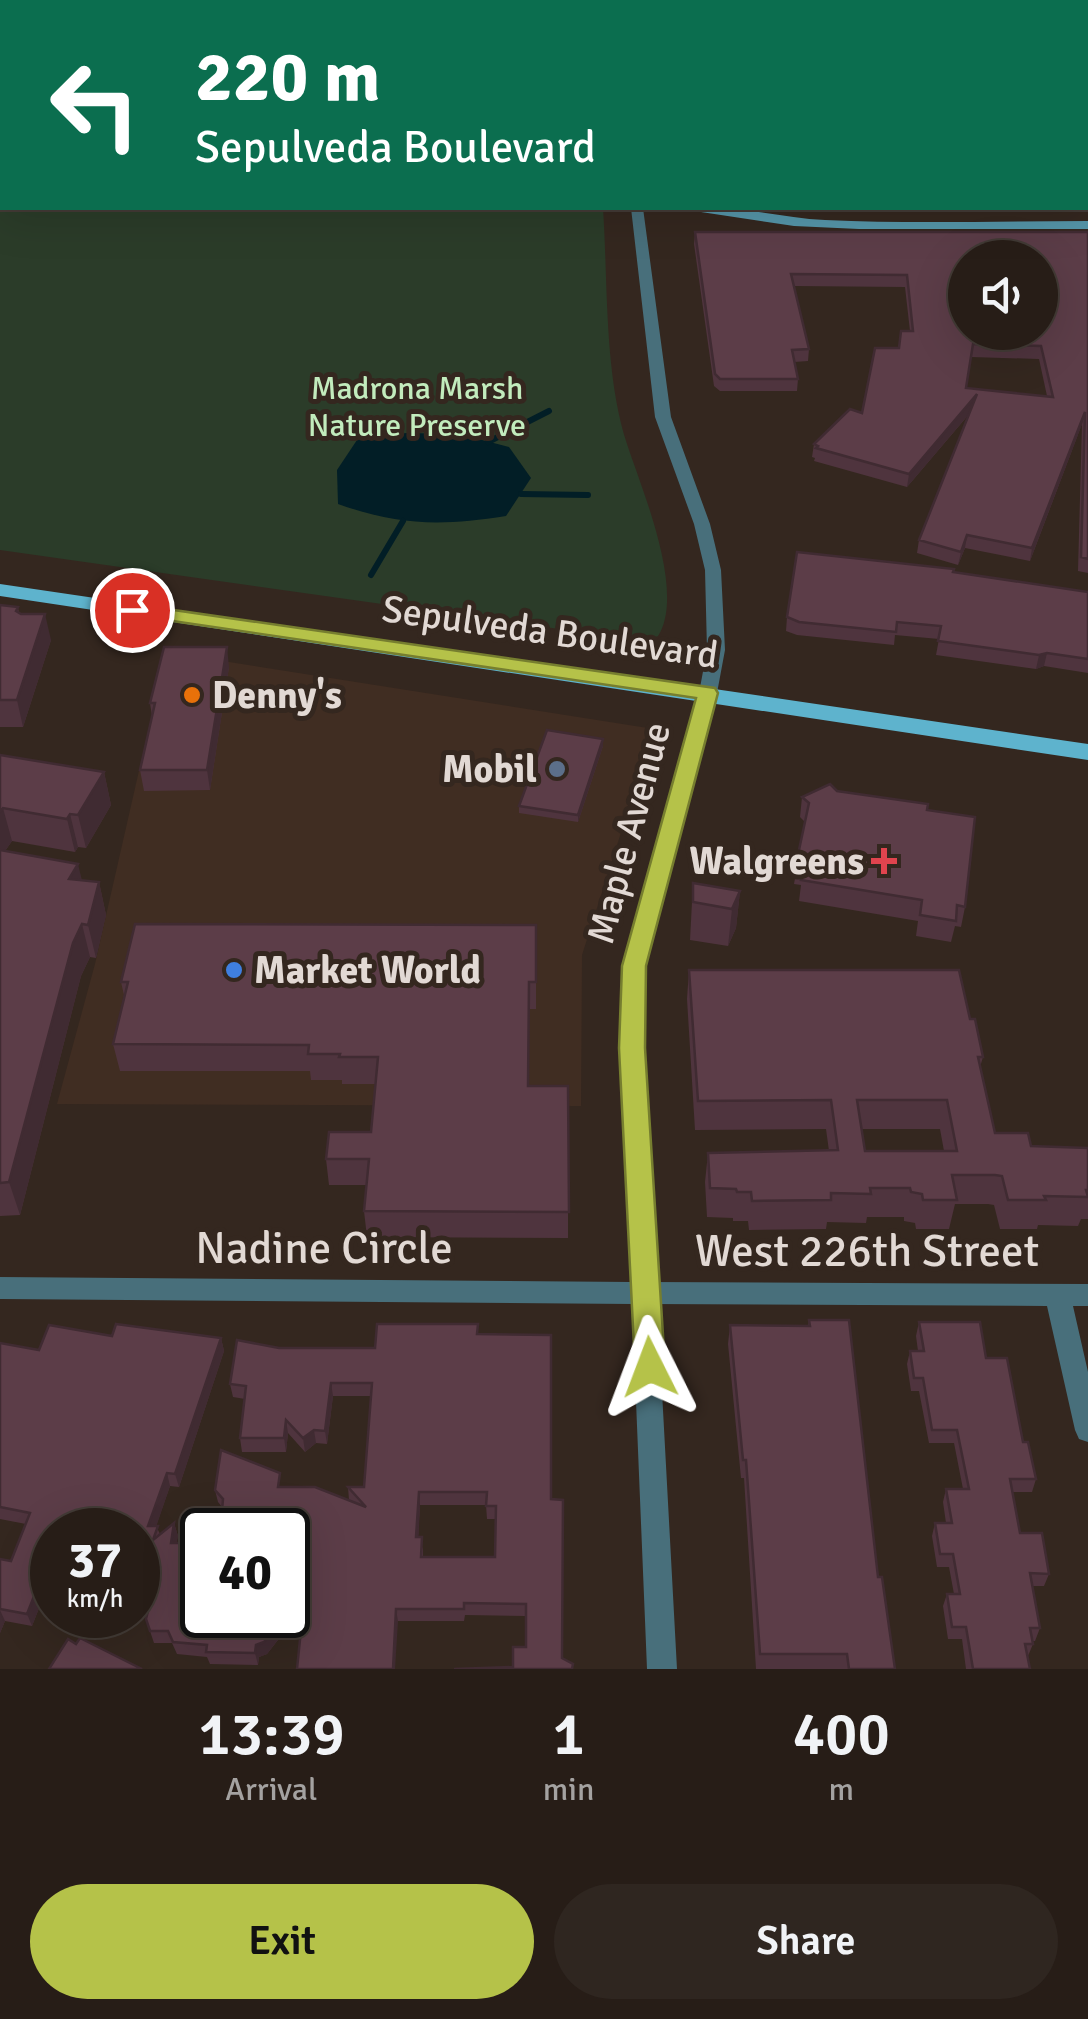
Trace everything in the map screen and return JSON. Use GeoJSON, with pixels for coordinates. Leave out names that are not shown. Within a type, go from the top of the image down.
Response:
{"type":"FeatureCollection","features":[{"type":"Feature","properties":{"kind":"main road"},"geometry":{"type":"LineString","coordinates":[[719,210],[794,222],[857,219],[1088,225]]}},
{"type":"Feature","properties":{"kind":"main road"},"geometry":{"type":"LineString","coordinates":[[876,220],[1088,214]]}},
{"type":"Feature","properties":{"kind":"main road","name":"Sepulveda Boulevard"},"geometry":{"type":"LineString","coordinates":[[0,590],[1088,752]]}},
{"type":"Feature","properties":{"kind":"street","name":"Maple Avenue"},"geometry":{"type":"LineString","coordinates":[[637,210],[663,416],[702,524],[713,570],[716,650],[708,693],[634,966],[632,1048],[647,1293],[662,1669]]}},
{"type":"Feature","properties":{"kind":"street","name":"Nadine Circle"},"geometry":{"type":"LineString","coordinates":[[0,1288],[647,1293]]}},
{"type":"Feature","properties":{"kind":"street","name":"West 226th Street"},"geometry":{"type":"LineString","coordinates":[[647,1293],[1088,1295]]}},
{"type":"Feature","properties":{"kind":"street"},"geometry":{"type":"LineString","coordinates":[[1056,1293],[1088,1430]]}},
{"type":"Feature","properties":{"kind":"shaded area"},"geometry":{"type":"Polygon","coordinates":[[[166,652],[654,729],[582,955],[581,1106],[57,1104],[95,964],[166,652]]]}},
{"type":"Feature","properties":{"kind":"green space","name":"Madrona Marsh Nature Preserve"},"geometry":{"type":"Polygon","coordinates":[[[0,210],[603,210],[614,388],[664,568],[665,617],[658,636],[644,641],[0,550],[0,210]]]}},
{"type":"Feature","properties":{"kind":"water"},"geometry":{"type":"Polygon","coordinates":[[[459,434],[509,447],[531,478],[506,516],[421,522],[381,517],[338,504],[337,470],[359,437],[459,434]]]}},
{"type":"Feature","properties":{"kind":"building"},"geometry":{"type":"Polygon","coordinates":[[[695,232],[1088,232],[1088,559],[1081,557],[1085,412],[1032,548],[967,535],[961,552],[919,540],[977,394],[909,474],[816,448],[814,444],[850,409],[862,413],[875,348],[899,348],[901,331],[913,331],[907,275],[791,274],[809,349],[792,350],[798,379],[720,379],[715,374],[695,232]]]}},
{"type":"Feature","properties":{"kind":"building"},"geometry":{"type":"Polygon","coordinates":[[[797,552],[954,569],[953,572],[1088,592],[1088,659],[938,641],[941,626],[897,622],[896,632],[799,622],[787,617],[797,552]]]}},
{"type":"Feature","properties":{"kind":"building"},"geometry":{"type":"Polygon","coordinates":[[[0,605],[18,607],[16,611],[21,614],[45,614],[17,700],[0,700],[0,605]]]}},
{"type":"Feature","properties":{"kind":"building"},"geometry":{"type":"Polygon","coordinates":[[[164,647],[227,647],[207,770],[140,770],[155,703],[150,703],[164,647]]]}},
{"type":"Feature","properties":{"kind":"building"},"geometry":{"type":"Polygon","coordinates":[[[547,730],[603,739],[578,815],[519,806],[547,730]]]}},
{"type":"Feature","properties":{"kind":"building"},"geometry":{"type":"Polygon","coordinates":[[[0,755],[104,772],[78,815],[70,814],[67,819],[3,808],[0,812],[0,755]]]}},
{"type":"Feature","properties":{"kind":"building","name":"Walgreens"},"geometry":{"type":"Polygon","coordinates":[[[830,784],[837,791],[928,804],[927,810],[975,817],[965,907],[957,905],[956,921],[920,915],[922,900],[801,880],[805,865],[796,864],[809,803],[802,797],[830,784]]]}},
{"type":"Feature","properties":{"kind":"building"},"geometry":{"type":"Polygon","coordinates":[[[0,850],[78,864],[69,879],[99,882],[88,925],[82,924],[73,943],[9,1182],[0,1183],[0,850]]]}},
{"type":"Feature","properties":{"kind":"building"},"geometry":{"type":"Polygon","coordinates":[[[693,883],[740,891],[732,909],[693,902],[693,883]]]}},
{"type":"Feature","properties":{"kind":"building"},"geometry":{"type":"Polygon","coordinates":[[[135,924],[536,925],[536,982],[529,982],[528,1086],[568,1086],[569,1212],[364,1211],[369,1159],[326,1159],[329,1132],[371,1132],[378,1057],[308,1054],[309,1045],[113,1044],[128,982],[121,982],[135,924]]]}},
{"type":"Feature","properties":{"kind":"building"},"geometry":{"type":"Polygon","coordinates":[[[689,970],[959,970],[970,1019],[975,1019],[983,1057],[978,1057],[995,1133],[1028,1133],[1031,1146],[1088,1148],[1088,1197],[1008,1200],[1002,1176],[952,1175],[957,1200],[923,1200],[922,1194],[911,1192],[910,1188],[870,1188],[871,1194],[831,1193],[831,1200],[752,1201],[751,1192],[710,1188],[708,1153],[838,1150],[831,1100],[698,1101],[689,970]],[[857,1100],[865,1151],[957,1151],[947,1100],[857,1100]]]}},
{"type":"Feature","properties":{"kind":"building"},"geometry":{"type":"Polygon","coordinates":[[[809,1320],[849,1320],[878,1577],[882,1577],[895,1669],[849,1669],[847,1654],[760,1654],[746,1460],[730,1325],[810,1326],[809,1320]]]}},
{"type":"Feature","properties":{"kind":"building"},"geometry":{"type":"Polygon","coordinates":[[[919,1322],[980,1322],[986,1358],[1007,1358],[1023,1442],[1028,1442],[1036,1479],[1010,1479],[1020,1533],[1042,1533],[1049,1574],[1030,1573],[1040,1628],[1030,1628],[1033,1644],[1025,1644],[1030,1669],[973,1669],[966,1627],[952,1627],[947,1594],[960,1594],[953,1554],[940,1554],[935,1523],[952,1523],[946,1489],[969,1489],[957,1430],[932,1430],[923,1378],[914,1378],[910,1351],[924,1351],[919,1322]]]}},
{"type":"Feature","properties":{"kind":"building"},"geometry":{"type":"Polygon","coordinates":[[[116,1324],[221,1338],[175,1474],[167,1473],[154,1508],[30,1508],[30,1513],[0,1507],[0,1343],[39,1350],[49,1325],[112,1336],[116,1324]]]}},
{"type":"Feature","properties":{"kind":"building"},"geometry":{"type":"Polygon","coordinates":[[[377,1324],[478,1324],[477,1334],[551,1335],[551,1499],[563,1500],[562,1658],[573,1664],[572,1669],[454,1669],[513,1667],[513,1647],[526,1647],[526,1604],[464,1603],[464,1609],[396,1609],[393,1669],[297,1669],[300,1638],[310,1638],[310,1508],[222,1508],[223,1499],[215,1490],[221,1450],[280,1473],[278,1487],[315,1487],[366,1507],[348,1487],[364,1487],[372,1383],[331,1383],[325,1431],[314,1430],[303,1438],[286,1420],[284,1438],[240,1438],[246,1386],[230,1384],[237,1340],[279,1348],[375,1348],[377,1324]],[[419,1492],[416,1537],[422,1537],[421,1557],[495,1557],[496,1506],[486,1506],[487,1492],[419,1492]]]}},
{"type":"Feature","properties":{"kind":"building"},"geometry":{"type":"Polygon","coordinates":[[[30,1513],[27,1614],[0,1609],[0,1559],[11,1561],[30,1513]]]}},
{"type":"Feature","properties":{"kind":"building"},"geometry":{"type":"Polygon","coordinates":[[[174,1523],[171,1543],[180,1543],[180,1638],[267,1638],[256,1645],[255,1653],[206,1652],[207,1645],[173,1642],[168,1631],[160,1631],[160,1534],[174,1523]]]}},
{"type":"Feature","properties":{"kind":"building"},"geometry":{"type":"Polygon","coordinates":[[[80,1638],[142,1669],[49,1669],[68,1639],[76,1644],[80,1638]]]}},
{"type":"Feature","properties":{"kind":"waterway"},"geometry":{"type":"LineString","coordinates":[[488,442],[549,411]]}},
{"type":"Feature","properties":{"kind":"waterway"},"geometry":{"type":"LineString","coordinates":[[521,494],[588,495]]}},
{"type":"Feature","properties":{"kind":"waterway"},"geometry":{"type":"LineString","coordinates":[[371,575],[403,521]]}},
{"type":"Feature","properties":{"kind":"place","name":"Denny's"},"geometry":{"type":"Point","coordinates":[192,695]}},
{"type":"Feature","properties":{"kind":"place","name":"Mobil"},"geometry":{"type":"Point","coordinates":[557,769]}},
{"type":"Feature","properties":{"kind":"place","name":"Walgreens"},"geometry":{"type":"Point","coordinates":[884,861]}},
{"type":"Feature","properties":{"kind":"place","name":"Market World"},"geometry":{"type":"Point","coordinates":[234,970]}},
{"type":"Feature","properties":{"kind":"route"},"geometry":{"type":"LineString","coordinates":[[132,610],[708,693],[634,966],[632,1048],[650,1367]]}}]}
